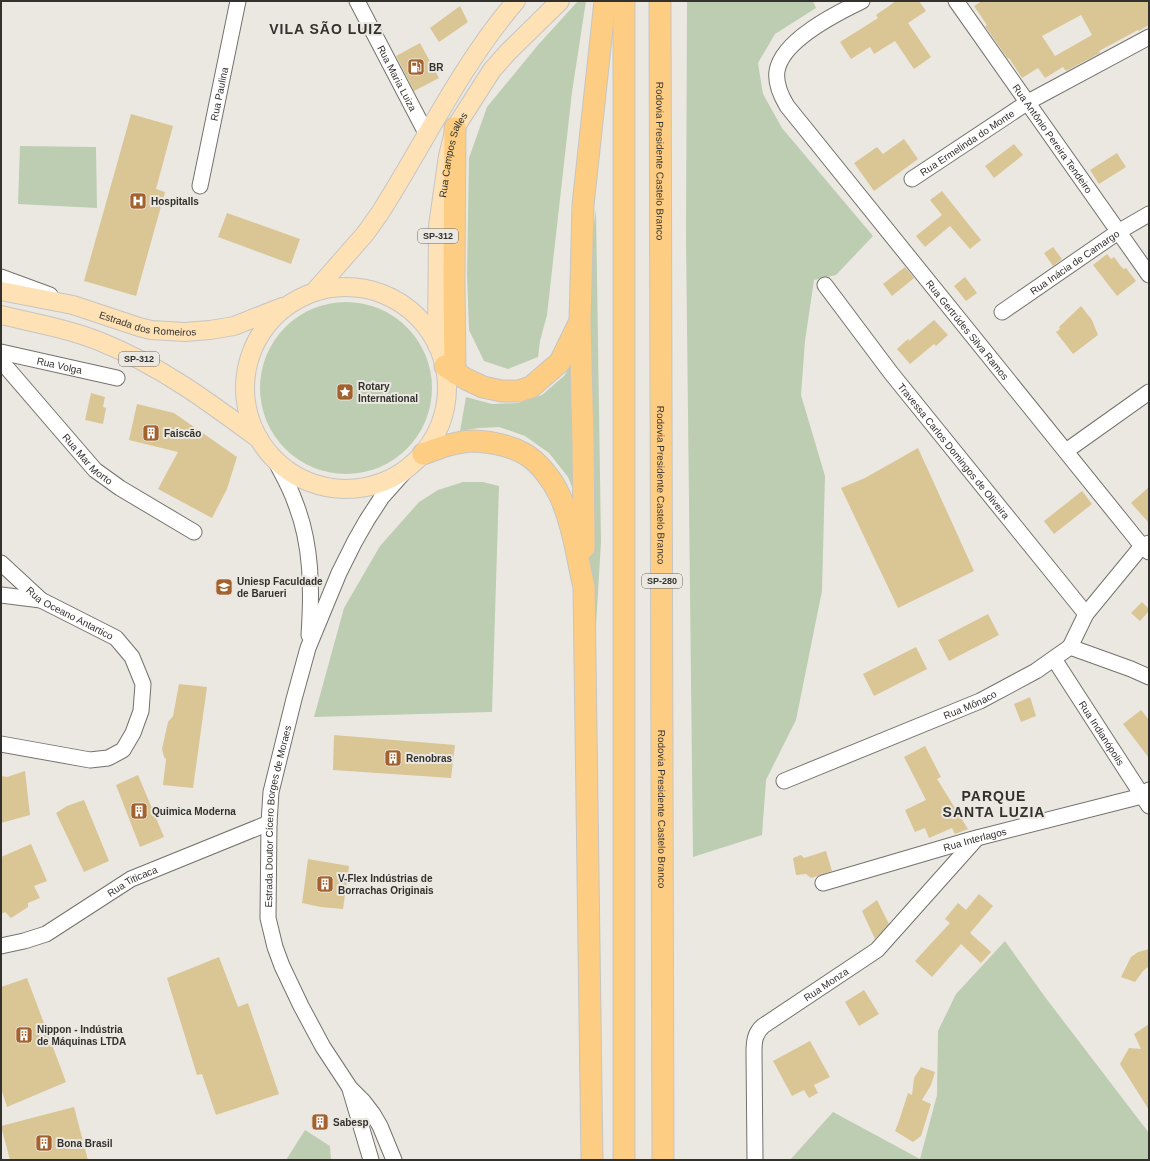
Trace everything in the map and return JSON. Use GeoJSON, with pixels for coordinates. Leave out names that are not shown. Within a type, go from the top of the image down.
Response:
{"type":"FeatureCollection","features":[{"type":"Feature","properties":{"kind":"highway"},"geometry":{"type":"LineString","coordinates":[[592,1160],[583,440],[580,321],[583,205],[605,1]]}},
{"type":"Feature","properties":{"kind":"highway"},"geometry":{"type":"LineString","coordinates":[[624,1],[624,1160]]}},
{"type":"Feature","properties":{"kind":"highway","name":"Rodovia Presidente Castelo Branco"},"geometry":{"type":"LineString","coordinates":[[660,1],[663,1160]]}},
{"type":"Feature","properties":{"kind":"highway"},"geometry":{"type":"LineString","coordinates":[[455,128],[454,305],[450,370],[484,387],[502,391],[519,391],[531,387],[560,362],[580,321]]}},
{"type":"Feature","properties":{"kind":"highway"},"geometry":{"type":"LineString","coordinates":[[422,454],[450,445],[475,441],[503,445],[525,454],[545,472],[560,495],[571,527],[584,587]]}},
{"type":"Feature","properties":{"kind":"main road"},"geometry":{"type":"LineString","coordinates":[[314,292],[365,234],[397,186],[426,133],[474,55],[516,1]]}},
{"type":"Feature","properties":{"kind":"main road","name":"Rua Campos Salles"},"geometry":{"type":"LineString","coordinates":[[437,345],[438,226],[448,156],[455,128],[492,70],[509,51],[560,1]]}},
{"type":"Feature","properties":{"kind":"main road"},"geometry":{"type":"LineString","coordinates":[[260,440],[251,422],[247,403],[246,384],[248,365],[255,346],[265,329],[277,315],[292,303],[314,292],[335,288],[356,288],[377,292],[397,301],[414,314],[426,327],[450,370]]}},
{"type":"Feature","properties":{"kind":"main road","name":"Estrada dos Romeiros"},"geometry":{"type":"LineString","coordinates":[[1,291],[73,305],[151,330],[185,332],[234,326],[292,303]]}},
{"type":"Feature","properties":{"kind":"main road","name":"SP-312"},"geometry":{"type":"LineString","coordinates":[[1,315],[100,341],[148,364],[204,399],[260,440],[275,460],[291,473],[309,482],[329,488],[349,490],[369,487],[388,480],[406,470],[422,454],[433,439],[438,428],[446,405],[450,370]]}},
{"type":"Feature","properties":{"kind":"street","name":"Rua Paulina"},"geometry":{"type":"LineString","coordinates":[[200,186],[238,1]]}},
{"type":"Feature","properties":{"kind":"street","name":"Rua Maria Luiza"},"geometry":{"type":"LineString","coordinates":[[357,1],[426,133]]}},
{"type":"Feature","properties":{"kind":"street","name":"Rua Gertrúdes Silva Ramos"},"geometry":{"type":"LineString","coordinates":[[862,1],[843,10],[807,32],[789,49],[781,60],[777,71],[780,94],[787,106],[1066,451],[1147,547]]}},
{"type":"Feature","properties":{"kind":"street","name":"Rua Antônio Pereira Tendeiro"},"geometry":{"type":"LineString","coordinates":[[956,1],[1149,275]]}},
{"type":"Feature","properties":{"kind":"street","name":"Rua Ermelinda do Monte"},"geometry":{"type":"LineString","coordinates":[[912,179],[1028,102],[1149,37]]}},
{"type":"Feature","properties":{"kind":"street","name":"Rua Inácia de Camargo"},"geometry":{"type":"LineString","coordinates":[[1002,312],[1118,232],[1149,214]]}},
{"type":"Feature","properties":{"kind":"street"},"geometry":{"type":"LineString","coordinates":[[1,277],[73,305]]}},
{"type":"Feature","properties":{"kind":"street","name":"Travessa Carlos Domingos de Oliveira"},"geometry":{"type":"LineString","coordinates":[[825,285],[892,373],[1086,614]]}},
{"type":"Feature","properties":{"kind":"street","name":"Rua Volga"},"geometry":{"type":"LineString","coordinates":[[1,352],[117,378]]}},
{"type":"Feature","properties":{"kind":"street","name":"Rua Mar Morto"},"geometry":{"type":"LineString","coordinates":[[1,362],[95,470],[120,488],[194,532]]}},
{"type":"Feature","properties":{"kind":"street"},"geometry":{"type":"LineString","coordinates":[[1066,451],[1149,392]]}},
{"type":"Feature","properties":{"kind":"street","name":"Estrada Doutor Cícero Borges de Moraes"},"geometry":{"type":"LineString","coordinates":[[275,460],[296,502],[305,535],[310,565],[311,596],[308,648]]}},
{"type":"Feature","properties":{"kind":"street","name":"Estrada Doutor Cícero Borges de Moraes"},"geometry":{"type":"LineString","coordinates":[[394,1160],[380,1126],[373,1114],[350,1088],[323,1047],[288,981],[275,947],[268,918],[269,823],[271,792],[308,648],[339,573],[355,541],[382,497],[406,470]]}},
{"type":"Feature","properties":{"kind":"street"},"geometry":{"type":"LineString","coordinates":[[1147,547],[1086,614],[1070,647],[1149,677]]}},
{"type":"Feature","properties":{"kind":"street","name":"Rua Oceano Antartico"},"geometry":{"type":"LineString","coordinates":[[1,563],[41,600],[116,638],[132,657],[143,684],[141,710],[133,733],[123,750],[108,758],[90,760],[1,744]]}},
{"type":"Feature","properties":{"kind":"street"},"geometry":{"type":"LineString","coordinates":[[1,595],[41,600]]}},
{"type":"Feature","properties":{"kind":"street","name":"Rua Mônaco"},"geometry":{"type":"LineString","coordinates":[[784,781],[980,701],[1036,672],[1070,647]]}},
{"type":"Feature","properties":{"kind":"street","name":"Rua Indianópolis"},"geometry":{"type":"LineString","coordinates":[[1054,659],[1147,798]]}},
{"type":"Feature","properties":{"kind":"street","name":"Rua Interlagos"},"geometry":{"type":"LineString","coordinates":[[823,883],[977,838],[1147,798]]}},
{"type":"Feature","properties":{"kind":"street","name":"Rua Titicaca"},"geometry":{"type":"LineString","coordinates":[[1,946],[46,934],[131,879],[269,823]]}},
{"type":"Feature","properties":{"kind":"street","name":"Rua Monza"},"geometry":{"type":"LineString","coordinates":[[756,1160],[754,1041],[757,1032],[763,1026],[877,950],[977,838]]}},
{"type":"Feature","properties":{"kind":"street","name":"Estrada Doutor Cícero Borges de Moraes"},"geometry":{"type":"LineString","coordinates":[[350,1088],[371,1160]]}},
{"type":"Feature","properties":{"kind":"green space"},"geometry":{"type":"Polygon","coordinates":[[[578,1],[586,1],[572,92],[547,315],[540,341],[538,357],[508,369],[484,361],[469,330],[467,274],[469,158],[487,107],[538,45],[578,1]]]}},
{"type":"Feature","properties":{"kind":"green space"},"geometry":{"type":"Polygon","coordinates":[[[687,1],[813,1],[816,8],[775,34],[758,63],[763,94],[782,128],[873,236],[836,275],[814,280],[805,341],[801,395],[825,476],[822,591],[796,720],[766,780],[762,835],[693,857],[686,238],[687,1]]]}},
{"type":"Feature","properties":{"kind":"green space"},"geometry":{"type":"Polygon","coordinates":[[[20,146],[96,147],[97,208],[18,204],[20,146]]]}},
{"type":"Feature","properties":{"kind":"green space"},"geometry":{"type":"Polygon","coordinates":[[[596,210],[601,542],[594,659],[582,512],[568,477],[549,453],[525,436],[499,427],[460,431],[466,397],[492,404],[519,403],[542,395],[565,375],[577,346],[596,210]]]}},
{"type":"Feature","properties":{"kind":"green space"},"geometry":{"type":"Polygon","coordinates":[[[346,302],[363,304],[379,309],[394,317],[407,327],[417,340],[425,355],[430,371],[432,388],[430,405],[425,421],[417,436],[407,449],[394,459],[379,467],[363,472],[346,474],[329,472],[313,467],[298,459],[285,449],[275,436],[267,421],[262,405],[260,388],[262,371],[267,355],[275,340],[285,327],[298,317],[313,309],[329,304],[346,302]]]}},
{"type":"Feature","properties":{"kind":"green space"},"geometry":{"type":"Polygon","coordinates":[[[463,482],[483,482],[499,486],[492,712],[314,717],[344,608],[380,546],[419,502],[438,490],[463,482]]]}},
{"type":"Feature","properties":{"kind":"green space"},"geometry":{"type":"Polygon","coordinates":[[[1005,941],[1045,997],[1149,1133],[1149,1160],[790,1160],[833,1112],[920,1159],[937,1095],[938,1031],[956,994],[1005,941]]]}},
{"type":"Feature","properties":{"kind":"green space"},"geometry":{"type":"Polygon","coordinates":[[[305,1130],[330,1146],[331,1160],[286,1160],[305,1130]]]}},
{"type":"Feature","properties":{"kind":"building"},"geometry":{"type":"Polygon","coordinates":[[[896,1],[919,1],[926,11],[908,23],[931,57],[914,69],[895,41],[874,54],[870,47],[851,59],[840,42],[878,18],[876,15],[896,1]]]}},
{"type":"Feature","properties":{"kind":"building"},"geometry":{"type":"Polygon","coordinates":[[[982,1],[1149,1],[1149,25],[1099,51],[1100,53],[1066,71],[1063,67],[1045,78],[1038,68],[1022,78],[985,26],[987,25],[974,6],[982,1]],[[1081,15],[1042,36],[1055,56],[1092,35],[1081,15]]]}},
{"type":"Feature","properties":{"kind":"building","name":"BR"},"geometry":{"type":"Polygon","coordinates":[[[460,6],[468,22],[439,42],[430,28],[460,6]]]}},
{"type":"Feature","properties":{"kind":"building","name":"BR"},"geometry":{"type":"Polygon","coordinates":[[[420,43],[439,78],[414,91],[396,56],[420,43]]]}},
{"type":"Feature","properties":{"kind":"building","name":"HospitalIs"},"geometry":{"type":"Polygon","coordinates":[[[131,114],[173,126],[156,189],[165,192],[136,296],[84,281],[131,114]]]}},
{"type":"Feature","properties":{"kind":"building"},"geometry":{"type":"Polygon","coordinates":[[[904,139],[918,159],[874,191],[854,163],[877,147],[883,154],[904,139]]]}},
{"type":"Feature","properties":{"kind":"building"},"geometry":{"type":"Polygon","coordinates":[[[1014,144],[1023,155],[994,178],[985,166],[1014,144]]]}},
{"type":"Feature","properties":{"kind":"building"},"geometry":{"type":"Polygon","coordinates":[[[1117,153],[1126,167],[1099,184],[1090,170],[1117,153]]]}},
{"type":"Feature","properties":{"kind":"building"},"geometry":{"type":"Polygon","coordinates":[[[942,191],[981,240],[970,249],[950,226],[925,247],[916,236],[942,215],[930,200],[942,191]]]}},
{"type":"Feature","properties":{"kind":"building"},"geometry":{"type":"Polygon","coordinates":[[[227,213],[300,239],[291,264],[218,237],[227,213]]]}},
{"type":"Feature","properties":{"kind":"building"},"geometry":{"type":"Polygon","coordinates":[[[1053,247],[1062,259],[1053,266],[1044,253],[1053,247]]]}},
{"type":"Feature","properties":{"kind":"building"},"geometry":{"type":"Polygon","coordinates":[[[1107,254],[1111,259],[1114,257],[1123,269],[1126,268],[1136,281],[1117,296],[1093,265],[1107,254]]]}},
{"type":"Feature","properties":{"kind":"building"},"geometry":{"type":"Polygon","coordinates":[[[905,267],[914,278],[892,296],[883,284],[905,267]]]}},
{"type":"Feature","properties":{"kind":"building"},"geometry":{"type":"Polygon","coordinates":[[[965,277],[977,293],[966,301],[954,286],[965,277]]]}},
{"type":"Feature","properties":{"kind":"building"},"geometry":{"type":"Polygon","coordinates":[[[1081,306],[1092,320],[1098,335],[1073,354],[1056,332],[1060,329],[1059,327],[1081,306]]]}},
{"type":"Feature","properties":{"kind":"building"},"geometry":{"type":"Polygon","coordinates":[[[934,320],[948,335],[936,346],[934,344],[910,364],[897,349],[934,320]]]}},
{"type":"Feature","properties":{"kind":"building"},"geometry":{"type":"Polygon","coordinates":[[[91,393],[105,397],[103,407],[106,408],[103,424],[85,420],[91,393]]]}},
{"type":"Feature","properties":{"kind":"building"},"geometry":{"type":"Polygon","coordinates":[[[137,404],[174,413],[237,457],[227,489],[212,518],[158,489],[178,452],[129,440],[137,404]]]}},
{"type":"Feature","properties":{"kind":"building"},"geometry":{"type":"Polygon","coordinates":[[[918,448],[974,571],[898,608],[841,488],[865,478],[918,448]]]}},
{"type":"Feature","properties":{"kind":"building"},"geometry":{"type":"Polygon","coordinates":[[[1149,487],[1149,523],[1131,503],[1149,487]]]}},
{"type":"Feature","properties":{"kind":"building"},"geometry":{"type":"Polygon","coordinates":[[[1082,491],[1092,504],[1054,534],[1044,521],[1082,491]]]}},
{"type":"Feature","properties":{"kind":"building"},"geometry":{"type":"Polygon","coordinates":[[[1142,602],[1149,609],[1149,611],[1140,621],[1131,613],[1142,602]]]}},
{"type":"Feature","properties":{"kind":"building"},"geometry":{"type":"Polygon","coordinates":[[[988,614],[999,635],[949,661],[938,640],[988,614]]]}},
{"type":"Feature","properties":{"kind":"building"},"geometry":{"type":"Polygon","coordinates":[[[916,647],[927,669],[874,696],[863,674],[916,647]]]}},
{"type":"Feature","properties":{"kind":"building"},"geometry":{"type":"Polygon","coordinates":[[[179,684],[207,687],[193,788],[163,785],[166,759],[162,749],[168,722],[173,716],[179,684]]]}},
{"type":"Feature","properties":{"kind":"building"},"geometry":{"type":"Polygon","coordinates":[[[1030,697],[1036,716],[1021,722],[1014,704],[1030,697]]]}},
{"type":"Feature","properties":{"kind":"building"},"geometry":{"type":"Polygon","coordinates":[[[1141,710],[1149,720],[1149,758],[1123,724],[1141,710]]]}},
{"type":"Feature","properties":{"kind":"building","name":"Renobras"},"geometry":{"type":"Polygon","coordinates":[[[334,735],[455,745],[451,778],[333,770],[334,735]]]}},
{"type":"Feature","properties":{"kind":"building"},"geometry":{"type":"Polygon","coordinates":[[[925,746],[941,777],[937,779],[968,829],[955,834],[952,828],[929,838],[925,828],[915,832],[905,810],[926,800],[904,757],[925,746]]]}},
{"type":"Feature","properties":{"kind":"building"},"geometry":{"type":"Polygon","coordinates":[[[25,771],[30,815],[1,823],[1,776],[7,777],[25,771]]]}},
{"type":"Feature","properties":{"kind":"building","name":"Quimica Moderna"},"geometry":{"type":"Polygon","coordinates":[[[138,775],[164,837],[140,847],[116,785],[138,775]]]}},
{"type":"Feature","properties":{"kind":"building"},"geometry":{"type":"Polygon","coordinates":[[[84,800],[109,861],[84,872],[56,813],[67,806],[84,800]]]}},
{"type":"Feature","properties":{"kind":"building"},"geometry":{"type":"Polygon","coordinates":[[[31,844],[47,881],[34,886],[40,898],[28,903],[28,907],[11,918],[5,912],[1,914],[1,857],[31,844]]]}},
{"type":"Feature","properties":{"kind":"building"},"geometry":{"type":"Polygon","coordinates":[[[826,851],[832,871],[811,878],[806,874],[796,875],[793,858],[801,855],[804,858],[826,851]]]}},
{"type":"Feature","properties":{"kind":"building","name":"V-Flex Indústrias de Borrachas Originais"},"geometry":{"type":"Polygon","coordinates":[[[308,859],[349,866],[343,909],[321,907],[302,903],[308,859]]]}},
{"type":"Feature","properties":{"kind":"building"},"geometry":{"type":"Polygon","coordinates":[[[979,894],[993,906],[970,933],[991,952],[981,963],[961,944],[932,977],[915,961],[950,923],[945,919],[958,903],[966,910],[979,894]]]}},
{"type":"Feature","properties":{"kind":"building"},"geometry":{"type":"Polygon","coordinates":[[[877,900],[889,924],[875,939],[862,911],[877,900]]]}},
{"type":"Feature","properties":{"kind":"building"},"geometry":{"type":"Polygon","coordinates":[[[1149,949],[1149,966],[1143,971],[1135,982],[1121,977],[1131,957],[1138,952],[1149,949]]]}},
{"type":"Feature","properties":{"kind":"building"},"geometry":{"type":"Polygon","coordinates":[[[219,957],[238,1007],[248,1003],[279,1094],[216,1115],[202,1074],[197,1075],[167,978],[219,957]]]}},
{"type":"Feature","properties":{"kind":"building","name":"Nippon - Indústria de Máquinas LTDA"},"geometry":{"type":"Polygon","coordinates":[[[27,978],[66,1082],[7,1107],[1,1088],[1,987],[27,978]]]}},
{"type":"Feature","properties":{"kind":"building"},"geometry":{"type":"Polygon","coordinates":[[[864,990],[879,1014],[859,1026],[845,1002],[864,990]]]}},
{"type":"Feature","properties":{"kind":"building"},"geometry":{"type":"Polygon","coordinates":[[[1149,1024],[1149,1110],[1120,1064],[1129,1048],[1141,1049],[1134,1034],[1149,1024]]]}},
{"type":"Feature","properties":{"kind":"building"},"geometry":{"type":"Polygon","coordinates":[[[810,1041],[830,1077],[814,1085],[818,1093],[809,1098],[804,1090],[792,1096],[773,1061],[810,1041]]]}},
{"type":"Feature","properties":{"kind":"building"},"geometry":{"type":"Polygon","coordinates":[[[921,1067],[935,1072],[931,1085],[922,1100],[931,1104],[921,1136],[913,1142],[895,1131],[908,1093],[912,1095],[914,1078],[921,1067]]]}},
{"type":"Feature","properties":{"kind":"building","name":"Bona Brasil"},"geometry":{"type":"Polygon","coordinates":[[[74,1107],[88,1160],[10,1160],[1,1126],[74,1107]]]}},
{"type":"Feature","properties":{"kind":"place","name":"BR"},"geometry":{"type":"Point","coordinates":[416,67]}},
{"type":"Feature","properties":{"kind":"place","name":"HospitalIs"},"geometry":{"type":"Point","coordinates":[138,201]}},
{"type":"Feature","properties":{"kind":"place","name":"Rotary International"},"geometry":{"type":"Point","coordinates":[345,392]}},
{"type":"Feature","properties":{"kind":"place","name":"Faiscão"},"geometry":{"type":"Point","coordinates":[151,433]}},
{"type":"Feature","properties":{"kind":"place","name":"Uniesp Faculdade de Barueri"},"geometry":{"type":"Point","coordinates":[224,587]}},
{"type":"Feature","properties":{"kind":"place","name":"Renobras"},"geometry":{"type":"Point","coordinates":[393,758]}},
{"type":"Feature","properties":{"kind":"place","name":"Quimica Moderna"},"geometry":{"type":"Point","coordinates":[139,811]}},
{"type":"Feature","properties":{"kind":"place","name":"V-Flex Indústrias de Borrachas Originais"},"geometry":{"type":"Point","coordinates":[325,884]}},
{"type":"Feature","properties":{"kind":"place","name":"Nippon - Indústria de Máquinas LTDA"},"geometry":{"type":"Point","coordinates":[24,1035]}},
{"type":"Feature","properties":{"kind":"place","name":"Sabesp"},"geometry":{"type":"Point","coordinates":[320,1122]}},
{"type":"Feature","properties":{"kind":"place","name":"Bona Brasil"},"geometry":{"type":"Point","coordinates":[44,1143]}},
{"type":"Feature","properties":{"kind":"district","name":"VILA SÃO LUIZ"},"geometry":{"type":"Point","coordinates":[326,29]}},
{"type":"Feature","properties":{"kind":"district","name":"PARQUE SANTA LUZIA"},"geometry":{"type":"Point","coordinates":[994,804]}}]}
